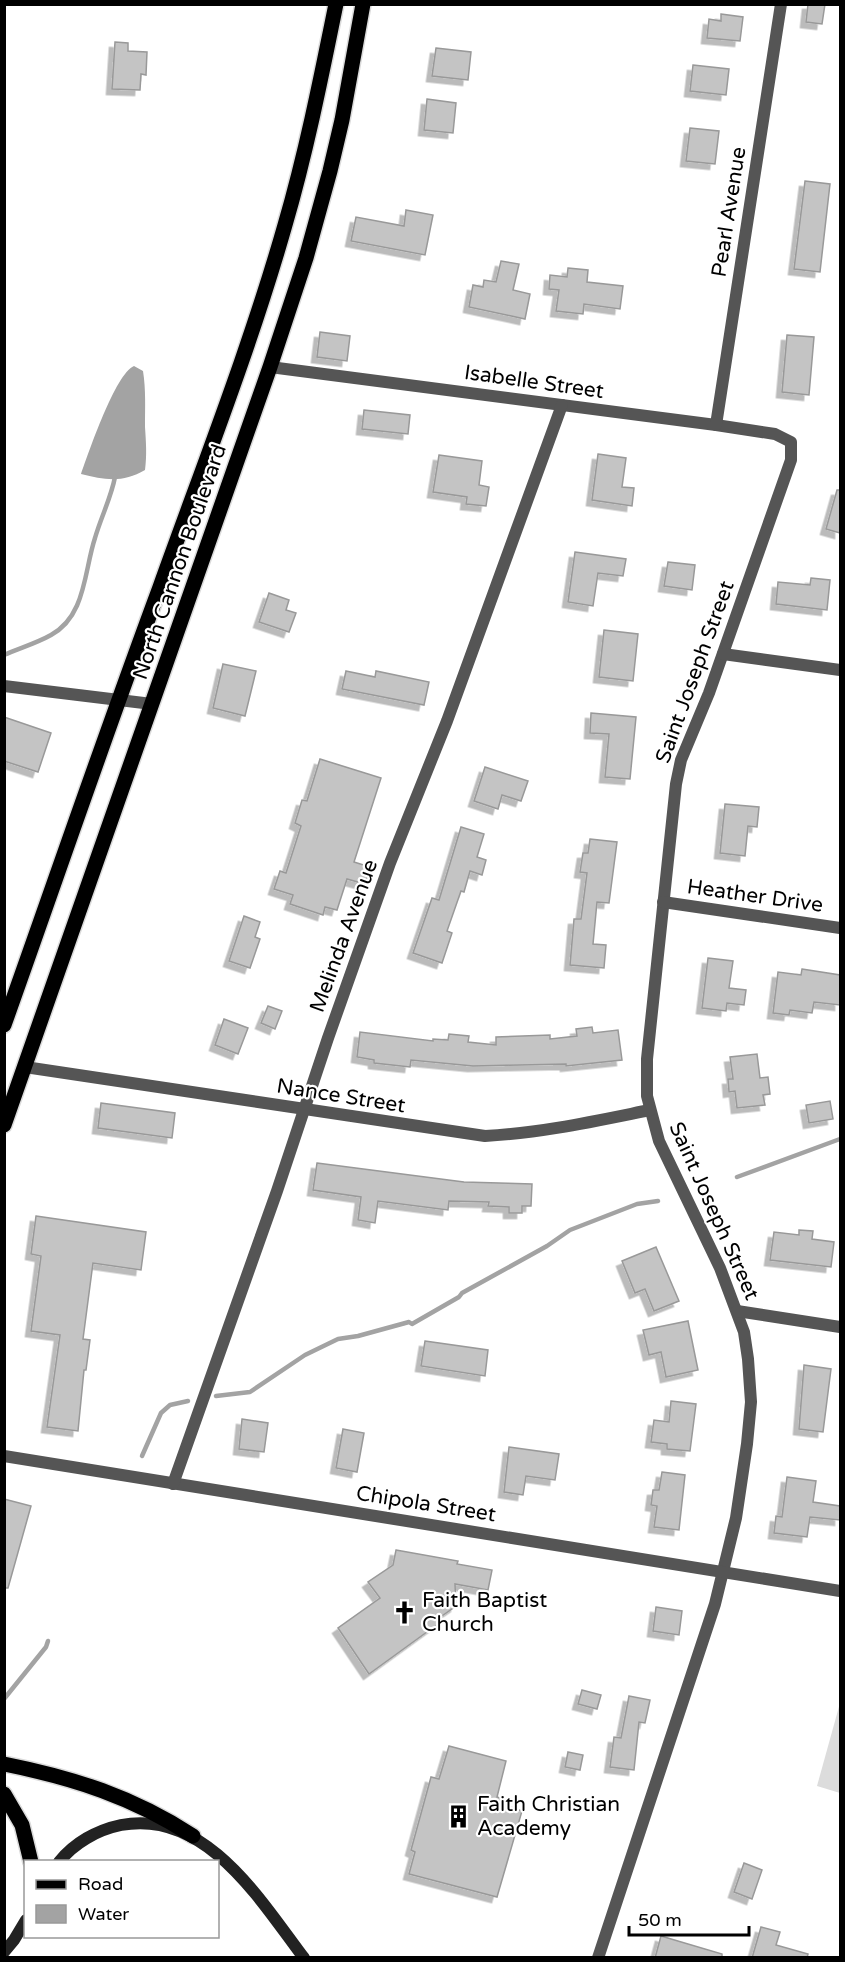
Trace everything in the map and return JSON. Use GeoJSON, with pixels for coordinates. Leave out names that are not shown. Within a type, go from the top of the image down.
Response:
{"type":"FeatureCollection","features":[{"type":"Feature","properties":{"kind":"main road","name":"North Cannon Boulevard"},"geometry":{"type":"LineString","coordinates":[[4,1024],[92,772],[210,455],[253,328],[283,234],[315,109],[336,4]]}},
{"type":"Feature","properties":{"kind":"main road","name":"North Cannon Boulevard"},"geometry":{"type":"LineString","coordinates":[[4,1125],[306,258],[342,120],[363,4]]}},
{"type":"Feature","properties":{"kind":"main road"},"geometry":{"type":"LineString","coordinates":[[4,1764],[61,1777],[106,1791],[141,1806],[193,1836]]}},
{"type":"Feature","properties":{"kind":"main road"},"geometry":{"type":"LineString","coordinates":[[4,1794],[22,1825],[31,1860]]}},
{"type":"Feature","properties":{"kind":"street","name":"Pearl Avenue"},"geometry":{"type":"LineString","coordinates":[[716,425],[781,4]]}},
{"type":"Feature","properties":{"kind":"street","name":"Isabelle Street"},"geometry":{"type":"LineString","coordinates":[[270,366],[716,425],[775,434],[791,442]]}},
{"type":"Feature","properties":{"kind":"street","name":"Melinda Avenue"},"geometry":{"type":"LineString","coordinates":[[173,1484],[390,863],[447,721],[562,405]]}},
{"type":"Feature","properties":{"kind":"street","name":"Saint Joseph Street"},"geometry":{"type":"LineString","coordinates":[[598,1958],[715,1604],[736,1518],[747,1444],[751,1402],[744,1332],[720,1268],[659,1141],[647,1096],[647,1059],[676,784],[681,760],[723,654],[791,460],[791,442]]}},
{"type":"Feature","properties":{"kind":"street"},"geometry":{"type":"LineString","coordinates":[[723,654],[840,670]]}},
{"type":"Feature","properties":{"kind":"street"},"geometry":{"type":"LineString","coordinates":[[4,687],[152,704]]}},
{"type":"Feature","properties":{"kind":"street","name":"Heather Drive"},"geometry":{"type":"LineString","coordinates":[[663,902],[840,928]]}},
{"type":"Feature","properties":{"kind":"street","name":"Nance Street"},"geometry":{"type":"LineString","coordinates":[[25,1067],[485,1136],[568,1127],[650,1110]]}},
{"type":"Feature","properties":{"kind":"street"},"geometry":{"type":"LineString","coordinates":[[737,1311],[840,1327]]}},
{"type":"Feature","properties":{"kind":"street","name":"Chipola Street"},"geometry":{"type":"LineString","coordinates":[[4,1456],[840,1591]]}},
{"type":"Feature","properties":{"kind":"street"},"geometry":{"type":"LineString","coordinates":[[61,1860],[85,1839],[102,1830],[124,1824],[168,1827],[193,1836],[229,1865],[250,1887],[304,1958]]}},
{"type":"Feature","properties":{"kind":"street"},"geometry":{"type":"LineString","coordinates":[[4,1952],[24,1923]]}},
{"type":"Feature","properties":{"kind":"shaded area"},"geometry":{"type":"Polygon","coordinates":[[[840,1703],[840,1793],[817,1786],[840,1703]]]}},
{"type":"Feature","properties":{"kind":"water"},"geometry":{"type":"Polygon","coordinates":[[[134,366],[143,371],[144,378],[145,470],[121,479],[98,478],[81,474],[111,398],[119,383],[134,366]]]}},
{"type":"Feature","properties":{"kind":"building"},"geometry":{"type":"Polygon","coordinates":[[[808,4],[825,4],[822,24],[806,22],[808,4]]]}},
{"type":"Feature","properties":{"kind":"building"},"geometry":{"type":"Polygon","coordinates":[[[721,14],[743,17],[740,41],[707,38],[709,19],[721,21],[721,14]]]}},
{"type":"Feature","properties":{"kind":"building"},"geometry":{"type":"Polygon","coordinates":[[[115,42],[128,43],[128,51],[147,52],[146,75],[141,74],[140,90],[112,89],[115,42]]]}},
{"type":"Feature","properties":{"kind":"building"},"geometry":{"type":"Polygon","coordinates":[[[436,48],[471,52],[468,80],[432,76],[436,48]]]}},
{"type":"Feature","properties":{"kind":"building"},"geometry":{"type":"Polygon","coordinates":[[[693,65],[729,69],[726,95],[690,91],[693,65]]]}},
{"type":"Feature","properties":{"kind":"building"},"geometry":{"type":"Polygon","coordinates":[[[427,99],[456,103],[453,133],[424,130],[427,99]]]}},
{"type":"Feature","properties":{"kind":"building"},"geometry":{"type":"Polygon","coordinates":[[[690,128],[719,131],[715,164],[686,161],[690,128]]]}},
{"type":"Feature","properties":{"kind":"building"},"geometry":{"type":"Polygon","coordinates":[[[805,181],[830,184],[820,272],[794,269],[805,181]]]}},
{"type":"Feature","properties":{"kind":"building"},"geometry":{"type":"Polygon","coordinates":[[[406,210],[433,215],[425,255],[351,241],[356,217],[404,226],[406,210]]]}},
{"type":"Feature","properties":{"kind":"building"},"geometry":{"type":"Polygon","coordinates":[[[501,261],[519,264],[513,290],[530,294],[525,319],[469,307],[473,285],[483,287],[484,280],[496,282],[501,261]]]}},
{"type":"Feature","properties":{"kind":"building"},"geometry":{"type":"Polygon","coordinates":[[[568,268],[588,270],[587,282],[623,286],[620,309],[584,304],[583,314],[556,311],[559,290],[549,289],[550,275],[567,277],[568,268]]]}},
{"type":"Feature","properties":{"kind":"building"},"geometry":{"type":"Polygon","coordinates":[[[320,332],[350,336],[347,361],[317,357],[320,332]]]}},
{"type":"Feature","properties":{"kind":"building"},"geometry":{"type":"Polygon","coordinates":[[[787,335],[814,337],[809,395],[782,392],[787,335]]]}},
{"type":"Feature","properties":{"kind":"building"},"geometry":{"type":"Polygon","coordinates":[[[364,410],[410,415],[408,434],[362,429],[364,410]]]}},
{"type":"Feature","properties":{"kind":"building"},"geometry":{"type":"Polygon","coordinates":[[[598,454],[626,458],[622,487],[634,488],[632,506],[592,500],[598,454]]]}},
{"type":"Feature","properties":{"kind":"building"},"geometry":{"type":"Polygon","coordinates":[[[439,455],[482,461],[479,485],[489,487],[486,506],[466,504],[467,497],[433,492],[439,455]]]}},
{"type":"Feature","properties":{"kind":"building"},"geometry":{"type":"Polygon","coordinates":[[[837,490],[840,490],[840,533],[826,529],[837,490]]]}},
{"type":"Feature","properties":{"kind":"building"},"geometry":{"type":"Polygon","coordinates":[[[575,552],[626,559],[623,576],[598,573],[593,606],[568,602],[575,552]]]}},
{"type":"Feature","properties":{"kind":"building"},"geometry":{"type":"Polygon","coordinates":[[[668,562],[695,565],[692,590],[664,586],[668,562]]]}},
{"type":"Feature","properties":{"kind":"building"},"geometry":{"type":"Polygon","coordinates":[[[811,578],[830,580],[827,610],[776,604],[778,582],[810,585],[811,578]]]}},
{"type":"Feature","properties":{"kind":"building"},"geometry":{"type":"Polygon","coordinates":[[[269,593],[289,600],[286,610],[296,613],[289,632],[259,622],[269,593]]]}},
{"type":"Feature","properties":{"kind":"building"},"geometry":{"type":"Polygon","coordinates":[[[604,630],[638,634],[633,681],[599,677],[604,630]]]}},
{"type":"Feature","properties":{"kind":"building"},"geometry":{"type":"Polygon","coordinates":[[[223,664],[256,671],[245,716],[213,708],[223,664]]]}},
{"type":"Feature","properties":{"kind":"building"},"geometry":{"type":"Polygon","coordinates":[[[346,671],[375,677],[376,671],[429,682],[424,705],[342,689],[346,671]]]}},
{"type":"Feature","properties":{"kind":"building"},"geometry":{"type":"Polygon","coordinates":[[[591,713],[636,717],[630,779],[605,777],[609,734],[590,733],[591,713]]]}},
{"type":"Feature","properties":{"kind":"building"},"geometry":{"type":"Polygon","coordinates":[[[4,717],[51,733],[38,772],[4,761],[4,717]]]}},
{"type":"Feature","properties":{"kind":"building"},"geometry":{"type":"Polygon","coordinates":[[[320,759],[381,778],[354,862],[370,867],[365,884],[347,879],[337,910],[325,907],[323,915],[290,904],[293,895],[274,889],[280,871],[286,873],[301,826],[295,823],[302,800],[307,801],[320,759]]]}},
{"type":"Feature","properties":{"kind":"building"},"geometry":{"type":"Polygon","coordinates":[[[485,767],[528,781],[521,801],[502,795],[498,809],[474,801],[485,767]]]}},
{"type":"Feature","properties":{"kind":"building"},"geometry":{"type":"Polygon","coordinates":[[[725,804],[759,807],[757,827],[748,826],[745,856],[720,853],[725,804]]]}},
{"type":"Feature","properties":{"kind":"building"},"geometry":{"type":"Polygon","coordinates":[[[461,827],[484,834],[477,857],[486,860],[482,875],[470,871],[464,892],[461,891],[447,931],[452,933],[442,963],[413,953],[432,898],[439,900],[461,827]]]}},
{"type":"Feature","properties":{"kind":"building"},"geometry":{"type":"Polygon","coordinates":[[[590,839],[617,842],[609,903],[597,902],[593,944],[606,945],[604,968],[570,965],[574,919],[581,919],[587,873],[580,872],[583,853],[588,853],[590,839]]]}},
{"type":"Feature","properties":{"kind":"building"},"geometry":{"type":"Polygon","coordinates":[[[244,916],[260,922],[255,937],[260,939],[250,968],[229,961],[244,916]]]}},
{"type":"Feature","properties":{"kind":"building"},"geometry":{"type":"Polygon","coordinates":[[[708,958],[733,961],[729,988],[746,990],[744,1005],[727,1003],[726,1011],[702,1008],[708,958]]]}},
{"type":"Feature","properties":{"kind":"building"},"geometry":{"type":"Polygon","coordinates":[[[802,969],[840,975],[840,1005],[814,1002],[812,1013],[790,1010],[789,1015],[773,1013],[778,972],[801,975],[802,969]]]}},
{"type":"Feature","properties":{"kind":"building"},"geometry":{"type":"Polygon","coordinates":[[[268,1006],[282,1011],[275,1029],[261,1023],[268,1006]]]}},
{"type":"Feature","properties":{"kind":"building"},"geometry":{"type":"Polygon","coordinates":[[[224,1019],[248,1028],[238,1054],[215,1045],[224,1019]]]}},
{"type":"Feature","properties":{"kind":"building"},"geometry":{"type":"Polygon","coordinates":[[[592,1027],[593,1033],[618,1030],[622,1060],[566,1066],[566,1064],[473,1066],[411,1060],[410,1067],[374,1063],[374,1060],[357,1057],[360,1032],[433,1041],[433,1039],[448,1040],[449,1034],[469,1036],[468,1042],[496,1045],[496,1037],[550,1035],[550,1039],[577,1036],[576,1029],[592,1027]]]}},
{"type":"Feature","properties":{"kind":"building"},"geometry":{"type":"Polygon","coordinates":[[[757,1054],[760,1078],[768,1077],[770,1094],[763,1095],[765,1105],[737,1108],[735,1091],[729,1092],[728,1079],[733,1079],[730,1057],[757,1054]]]}},
{"type":"Feature","properties":{"kind":"building"},"geometry":{"type":"Polygon","coordinates":[[[830,1101],[833,1119],[809,1123],[806,1105],[830,1101]]]}},
{"type":"Feature","properties":{"kind":"building"},"geometry":{"type":"Polygon","coordinates":[[[101,1103],[175,1113],[172,1138],[98,1128],[101,1103]]]}},
{"type":"Feature","properties":{"kind":"building"},"geometry":{"type":"Polygon","coordinates":[[[317,1163],[464,1182],[532,1184],[531,1206],[522,1206],[522,1213],[509,1213],[509,1207],[488,1206],[489,1202],[449,1201],[448,1210],[378,1201],[375,1223],[358,1220],[361,1197],[313,1190],[317,1163]]]}},
{"type":"Feature","properties":{"kind":"building"},"geometry":{"type":"Polygon","coordinates":[[[36,1216],[146,1232],[141,1270],[93,1263],[83,1339],[90,1340],[86,1370],[84,1370],[78,1431],[47,1427],[60,1335],[31,1331],[41,1256],[31,1254],[36,1216]]]}},
{"type":"Feature","properties":{"kind":"building"},"geometry":{"type":"Polygon","coordinates":[[[799,1230],[813,1231],[812,1239],[834,1242],[831,1267],[770,1260],[774,1232],[799,1235],[799,1230]]]}},
{"type":"Feature","properties":{"kind":"building"},"geometry":{"type":"Polygon","coordinates":[[[656,1247],[679,1301],[654,1311],[645,1289],[635,1293],[622,1261],[656,1247]]]}},
{"type":"Feature","properties":{"kind":"building"},"geometry":{"type":"Polygon","coordinates":[[[688,1321],[698,1370],[666,1377],[661,1352],[649,1355],[643,1330],[688,1321]]]}},
{"type":"Feature","properties":{"kind":"building"},"geometry":{"type":"Polygon","coordinates":[[[425,1341],[488,1350],[485,1376],[421,1366],[425,1341]]]}},
{"type":"Feature","properties":{"kind":"building"},"geometry":{"type":"Polygon","coordinates":[[[804,1365],[831,1369],[823,1432],[799,1429],[804,1365]]]}},
{"type":"Feature","properties":{"kind":"building"},"geometry":{"type":"Polygon","coordinates":[[[671,1401],[696,1404],[690,1451],[667,1449],[667,1444],[651,1442],[654,1420],[669,1422],[671,1401]]]}},
{"type":"Feature","properties":{"kind":"building"},"geometry":{"type":"Polygon","coordinates":[[[242,1419],[268,1423],[264,1452],[239,1449],[242,1419]]]}},
{"type":"Feature","properties":{"kind":"building"},"geometry":{"type":"Polygon","coordinates":[[[343,1429],[364,1433],[357,1472],[336,1468],[343,1429]]]}},
{"type":"Feature","properties":{"kind":"building"},"geometry":{"type":"Polygon","coordinates":[[[509,1447],[559,1454],[555,1480],[526,1476],[523,1495],[504,1492],[509,1447]]]}},
{"type":"Feature","properties":{"kind":"building"},"geometry":{"type":"Polygon","coordinates":[[[662,1472],[685,1475],[679,1530],[654,1527],[657,1506],[651,1505],[653,1490],[659,1490],[662,1472]]]}},
{"type":"Feature","properties":{"kind":"building"},"geometry":{"type":"Polygon","coordinates":[[[787,1477],[816,1481],[813,1502],[840,1506],[840,1520],[810,1517],[807,1537],[774,1533],[776,1516],[782,1517],[787,1477]]]}},
{"type":"Feature","properties":{"kind":"building"},"geometry":{"type":"Polygon","coordinates":[[[4,1499],[31,1506],[8,1588],[4,1588],[4,1499]]]}},
{"type":"Feature","properties":{"kind":"building","name":"Faith Baptist Church"},"geometry":{"type":"Polygon","coordinates":[[[396,1550],[458,1561],[457,1564],[492,1570],[488,1590],[455,1584],[456,1606],[439,1618],[442,1621],[369,1674],[338,1628],[380,1598],[368,1582],[393,1565],[396,1550]]]}},
{"type":"Feature","properties":{"kind":"building"},"geometry":{"type":"Polygon","coordinates":[[[656,1607],[682,1611],[679,1635],[653,1631],[656,1607]]]}},
{"type":"Feature","properties":{"kind":"building"},"geometry":{"type":"Polygon","coordinates":[[[582,1690],[601,1695],[597,1709],[578,1704],[582,1690]]]}},
{"type":"Feature","properties":{"kind":"building"},"geometry":{"type":"Polygon","coordinates":[[[629,1696],[650,1700],[645,1723],[639,1722],[634,1770],[610,1767],[614,1737],[621,1738],[629,1696]]]}},
{"type":"Feature","properties":{"kind":"building","name":"Faith Christian Academy"},"geometry":{"type":"Polygon","coordinates":[[[449,1746],[506,1761],[497,1797],[503,1799],[502,1804],[522,1811],[497,1897],[409,1874],[415,1852],[411,1850],[431,1777],[439,1779],[449,1746]]]}},
{"type":"Feature","properties":{"kind":"building"},"geometry":{"type":"Polygon","coordinates":[[[568,1752],[583,1755],[580,1770],[565,1767],[568,1752]]]}},
{"type":"Feature","properties":{"kind":"building"},"geometry":{"type":"Polygon","coordinates":[[[744,1863],[762,1870],[752,1899],[734,1892],[744,1863]]]}},
{"type":"Feature","properties":{"kind":"building"},"geometry":{"type":"Polygon","coordinates":[[[761,1927],[780,1932],[776,1945],[808,1954],[807,1958],[752,1958],[761,1927]]]}},
{"type":"Feature","properties":{"kind":"building"},"geometry":{"type":"Polygon","coordinates":[[[661,1936],[722,1954],[722,1958],[655,1958],[661,1936]]]}},
{"type":"Feature","properties":{"kind":"waterway"},"geometry":{"type":"LineString","coordinates":[[4,655],[51,635],[71,616],[82,592],[91,551],[115,477]]}},
{"type":"Feature","properties":{"kind":"waterway"},"geometry":{"type":"LineString","coordinates":[[737,1177],[840,1139]]}},
{"type":"Feature","properties":{"kind":"waterway"},"geometry":{"type":"LineString","coordinates":[[216,1396],[250,1392],[305,1355],[338,1339],[409,1322],[412,1324],[459,1297],[462,1293],[547,1246],[570,1230],[637,1204],[658,1201]]}},
{"type":"Feature","properties":{"kind":"waterway"},"geometry":{"type":"LineString","coordinates":[[142,1456],[161,1413],[170,1405],[188,1401]]}},
{"type":"Feature","properties":{"kind":"waterway"},"geometry":{"type":"LineString","coordinates":[[4,1699],[46,1647],[48,1641]]}},
{"type":"Feature","properties":{"kind":"place","name":"Faith Baptist Church"},"geometry":{"type":"Point","coordinates":[404,1612]}},
{"type":"Feature","properties":{"kind":"place","name":"Faith Christian Academy"},"geometry":{"type":"Point","coordinates":[459,1816]}}]}
